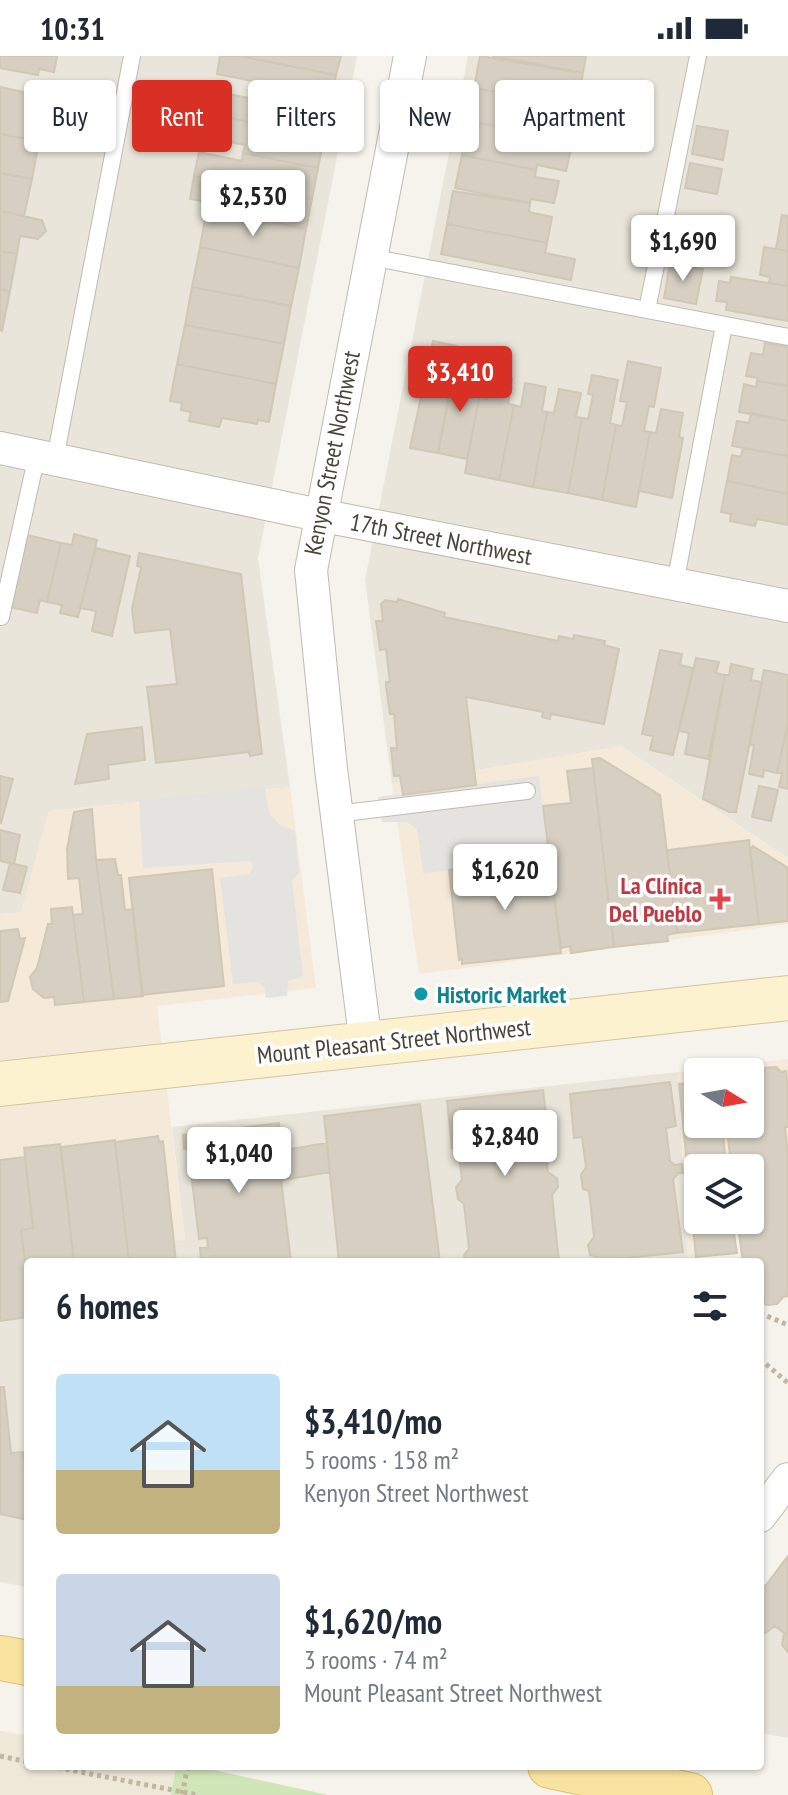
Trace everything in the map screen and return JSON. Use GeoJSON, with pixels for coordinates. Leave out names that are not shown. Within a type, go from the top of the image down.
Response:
{"type":"FeatureCollection","features":[{"type":"Feature","properties":{"kind":"main road"},"geometry":{"type":"LineString","coordinates":[[0,1658],[24,1662]]}},
{"type":"Feature","properties":{"kind":"main road"},"geometry":{"type":"LineString","coordinates":[[577,1770],[690,1795]]}},
{"type":"Feature","properties":{"kind":"street","name":"Kenyon Street Northwest"},"geometry":{"type":"LineString","coordinates":[[366,1044],[336,814],[311,570],[319,515],[410,56]]}},
{"type":"Feature","properties":{"kind":"street","name":"17th Street Northwest"},"geometry":{"type":"LineString","coordinates":[[0,448],[319,515],[788,606]]}},
{"type":"Feature","properties":{"kind":"street","name":"Mount Pleasant Street Northwest"},"geometry":{"type":"LineString","coordinates":[[0,1084],[788,998]]}},
{"type":"Feature","properties":{"kind":"street"},"geometry":{"type":"LineString","coordinates":[[764,1511],[788,1479]]}},
{"type":"Feature","properties":{"kind":"lane"},"geometry":{"type":"LineString","coordinates":[[1,617],[46,457],[132,56]]}},
{"type":"Feature","properties":{"kind":"lane"},"geometry":{"type":"LineString","coordinates":[[647,310],[698,56]]}},
{"type":"Feature","properties":{"kind":"lane"},"geometry":{"type":"LineString","coordinates":[[370,257],[788,337]]}},
{"type":"Feature","properties":{"kind":"lane"},"geometry":{"type":"LineString","coordinates":[[675,584],[724,325]]}},
{"type":"Feature","properties":{"kind":"lane"},"geometry":{"type":"LineString","coordinates":[[336,814],[527,791]]}},
{"type":"Feature","properties":{"kind":"path"},"geometry":{"type":"LineString","coordinates":[[764,1315],[788,1325]]}},
{"type":"Feature","properties":{"kind":"path"},"geometry":{"type":"LineString","coordinates":[[764,1362],[788,1383]]}},
{"type":"Feature","properties":{"kind":"path"},"geometry":{"type":"LineString","coordinates":[[0,1756],[24,1761]]}},
{"type":"Feature","properties":{"kind":"path"},"geometry":{"type":"LineString","coordinates":[[70,1770],[198,1795]]}},
{"type":"Feature","properties":{"kind":"path"},"geometry":{"type":"LineString","coordinates":[[182,1793],[187,1770]]}},
{"type":"Feature","properties":{"kind":"shaded area"},"geometry":{"type":"Polygon","coordinates":[[[0,56],[357,56],[352,80],[248,80],[248,152],[338,152],[258,558],[290,787],[49,811],[21,913],[0,914],[0,56]]]}},
{"type":"Feature","properties":{"kind":"shaded area"},"geometry":{"type":"Polygon","coordinates":[[[468,56],[788,56],[788,858],[621,746],[392,784],[365,580],[449,152],[479,152],[479,80],[463,80],[468,56]]]}},
{"type":"Feature","properties":{"kind":"shaded area"},"geometry":{"type":"Polygon","coordinates":[[[621,746],[788,858],[788,924],[419,974],[392,784],[621,746]]]}},
{"type":"Feature","properties":{"kind":"shaded area"},"geometry":{"type":"Polygon","coordinates":[[[539,776],[549,860],[423,873],[417,829],[407,822],[382,822],[378,797],[539,776]]]}},
{"type":"Feature","properties":{"kind":"shaded area"},"geometry":{"type":"Polygon","coordinates":[[[264,787],[270,814],[280,825],[295,831],[299,873],[292,880],[303,976],[288,981],[287,996],[266,998],[264,986],[258,982],[233,984],[220,878],[249,874],[253,868],[251,861],[143,868],[139,800],[264,787]]]}},
{"type":"Feature","properties":{"kind":"shaded area"},"geometry":{"type":"Polygon","coordinates":[[[290,787],[316,988],[157,1006],[185,1240],[0,1250],[0,914],[21,912],[49,811],[290,787]]]}},
{"type":"Feature","properties":{"kind":"shaded area"},"geometry":{"type":"Polygon","coordinates":[[[788,1059],[788,1186],[764,1175],[764,1154],[684,1154],[684,1186],[678,1072],[684,1071],[684,1138],[764,1138],[764,1062],[788,1059]]]}},
{"type":"Feature","properties":{"kind":"shaded area"},"geometry":{"type":"Polygon","coordinates":[[[678,1072],[684,1234],[687,1234],[688,1258],[24,1258],[24,1586],[0,1582],[0,1250],[185,1240],[172,1127],[678,1072]]]}},
{"type":"Feature","properties":{"kind":"shaded area"},"geometry":{"type":"Polygon","coordinates":[[[687,1234],[726,1234],[701,1258],[688,1258],[687,1234]]]}},
{"type":"Feature","properties":{"kind":"shaded area"},"geometry":{"type":"Polygon","coordinates":[[[788,1561],[788,1738],[764,1734],[764,1594],[788,1561]]]}},
{"type":"Feature","properties":{"kind":"shaded area"},"geometry":{"type":"Polygon","coordinates":[[[0,1731],[24,1735],[24,1770],[175,1770],[171,1795],[0,1795],[0,1731]]]}},
{"type":"Feature","properties":{"kind":"green space"},"geometry":{"type":"Polygon","coordinates":[[[175,1770],[213,1770],[328,1795],[171,1795],[175,1770]]]}},
{"type":"Feature","properties":{"kind":"building"},"geometry":{"type":"Polygon","coordinates":[[[0,56],[57,56],[54,72],[39,69],[38,75],[0,68],[0,56]]]}},
{"type":"Feature","properties":{"kind":"building"},"geometry":{"type":"Polygon","coordinates":[[[220,56],[239,56],[336,75],[335,80],[248,80],[217,74],[220,56]]]}},
{"type":"Feature","properties":{"kind":"building"},"geometry":{"type":"Polygon","coordinates":[[[239,56],[341,56],[336,75],[239,56]]]}},
{"type":"Feature","properties":{"kind":"building"},"geometry":{"type":"Polygon","coordinates":[[[480,56],[583,73],[582,80],[495,80],[495,92],[479,89],[479,80],[476,80],[480,56]]]}},
{"type":"Feature","properties":{"kind":"building"},"geometry":{"type":"Polygon","coordinates":[[[492,56],[586,56],[583,73],[492,56]]]}},
{"type":"Feature","properties":{"kind":"building"},"geometry":{"type":"Polygon","coordinates":[[[0,87],[24,92],[24,138],[0,134],[0,87]]]}},
{"type":"Feature","properties":{"kind":"building"},"geometry":{"type":"Polygon","coordinates":[[[479,89],[495,92],[495,126],[479,123],[479,89]]]}},
{"type":"Feature","properties":{"kind":"building"},"geometry":{"type":"Polygon","coordinates":[[[232,95],[248,98],[248,122],[232,118],[232,95]]]}},
{"type":"Feature","properties":{"kind":"building"},"geometry":{"type":"Polygon","coordinates":[[[232,118],[248,122],[248,152],[321,152],[318,168],[243,153],[245,145],[232,143],[232,118]]]}},
{"type":"Feature","properties":{"kind":"building"},"geometry":{"type":"Polygon","coordinates":[[[479,123],[495,126],[495,152],[570,152],[566,171],[537,165],[536,170],[462,155],[463,152],[479,152],[479,123]]]}},
{"type":"Feature","properties":{"kind":"building"},"geometry":{"type":"Polygon","coordinates":[[[697,126],[728,131],[723,160],[692,154],[697,126]]]}},
{"type":"Feature","properties":{"kind":"building"},"geometry":{"type":"Polygon","coordinates":[[[0,134],[24,138],[24,152],[37,152],[32,179],[0,173],[0,134]]]}},
{"type":"Feature","properties":{"kind":"building"},"geometry":{"type":"Polygon","coordinates":[[[199,152],[242,161],[243,153],[318,168],[312,199],[194,176],[199,152]]]}},
{"type":"Feature","properties":{"kind":"building"},"geometry":{"type":"Polygon","coordinates":[[[462,155],[536,170],[535,177],[559,181],[554,203],[531,199],[530,203],[455,188],[462,155]]]}},
{"type":"Feature","properties":{"kind":"building"},"geometry":{"type":"Polygon","coordinates":[[[690,163],[722,169],[717,194],[685,188],[690,163]]]}},
{"type":"Feature","properties":{"kind":"building"},"geometry":{"type":"Polygon","coordinates":[[[0,173],[32,179],[24,216],[0,211],[0,173]]]}},
{"type":"Feature","properties":{"kind":"building"},"geometry":{"type":"Polygon","coordinates":[[[194,176],[312,199],[306,229],[233,214],[234,207],[190,199],[194,176]]]}},
{"type":"Feature","properties":{"kind":"building"},"geometry":{"type":"Polygon","coordinates":[[[453,191],[530,203],[529,212],[552,217],[547,243],[447,224],[453,191]]]}},
{"type":"Feature","properties":{"kind":"building"},"geometry":{"type":"Polygon","coordinates":[[[207,209],[306,229],[299,268],[200,247],[207,209]]]}},
{"type":"Feature","properties":{"kind":"building"},"geometry":{"type":"Polygon","coordinates":[[[0,211],[42,220],[46,231],[38,239],[20,236],[17,254],[0,251],[0,211]]]}},
{"type":"Feature","properties":{"kind":"building"},"geometry":{"type":"Polygon","coordinates":[[[782,215],[788,216],[788,251],[776,249],[782,215]]]}},
{"type":"Feature","properties":{"kind":"building"},"geometry":{"type":"Polygon","coordinates":[[[447,224],[547,243],[545,253],[575,259],[571,280],[441,254],[447,224]]]}},
{"type":"Feature","properties":{"kind":"building"},"geometry":{"type":"Polygon","coordinates":[[[676,230],[711,237],[705,265],[670,258],[676,230]]]}},
{"type":"Feature","properties":{"kind":"building"},"geometry":{"type":"Polygon","coordinates":[[[200,247],[299,268],[291,306],[192,287],[200,247]]]}},
{"type":"Feature","properties":{"kind":"building"},"geometry":{"type":"Polygon","coordinates":[[[764,247],[788,251],[788,286],[769,283],[770,277],[760,275],[764,247]]]}},
{"type":"Feature","properties":{"kind":"building"},"geometry":{"type":"Polygon","coordinates":[[[0,251],[17,254],[10,291],[0,289],[0,251]]]}},
{"type":"Feature","properties":{"kind":"building"},"geometry":{"type":"Polygon","coordinates":[[[670,263],[703,269],[696,304],[664,298],[670,263]]]}},
{"type":"Feature","properties":{"kind":"building"},"geometry":{"type":"Polygon","coordinates":[[[731,277],[788,286],[788,321],[726,310],[727,302],[716,301],[719,281],[730,283],[731,277]]]}},
{"type":"Feature","properties":{"kind":"building"},"geometry":{"type":"Polygon","coordinates":[[[192,287],[291,306],[284,344],[185,325],[192,287]]]}},
{"type":"Feature","properties":{"kind":"building"},"geometry":{"type":"Polygon","coordinates":[[[0,289],[10,291],[2,331],[0,330],[0,289]]]}},
{"type":"Feature","properties":{"kind":"building"},"geometry":{"type":"Polygon","coordinates":[[[185,325],[284,344],[276,384],[177,364],[185,325]]]}},
{"type":"Feature","properties":{"kind":"building"},"geometry":{"type":"Polygon","coordinates":[[[433,341],[457,346],[438,453],[410,448],[433,341]]]}},
{"type":"Feature","properties":{"kind":"building"},"geometry":{"type":"Polygon","coordinates":[[[765,343],[788,347],[788,386],[746,376],[751,353],[763,355],[765,343]]]}},
{"type":"Feature","properties":{"kind":"building"},"geometry":{"type":"Polygon","coordinates":[[[628,361],[661,368],[654,407],[649,406],[644,431],[650,432],[636,507],[602,500],[616,425],[622,426],[627,402],[620,401],[628,361]]]}},
{"type":"Feature","properties":{"kind":"building"},"geometry":{"type":"Polygon","coordinates":[[[177,364],[276,384],[269,422],[258,420],[257,424],[222,418],[219,427],[189,421],[191,412],[181,410],[182,403],[170,401],[177,364]]]}},
{"type":"Feature","properties":{"kind":"building"},"geometry":{"type":"Polygon","coordinates":[[[456,365],[477,369],[473,393],[480,394],[467,459],[438,453],[456,365]]]}},
{"type":"Feature","properties":{"kind":"building"},"geometry":{"type":"Polygon","coordinates":[[[491,375],[512,379],[508,404],[514,405],[499,480],[465,473],[479,397],[487,399],[491,375]]]}},
{"type":"Feature","properties":{"kind":"building"},"geometry":{"type":"Polygon","coordinates":[[[592,375],[618,380],[610,423],[616,425],[602,500],[568,493],[582,418],[588,419],[593,395],[588,394],[592,375]]]}},
{"type":"Feature","properties":{"kind":"building"},"geometry":{"type":"Polygon","coordinates":[[[757,381],[788,386],[788,421],[739,412],[744,384],[756,387],[757,381]]]}},
{"type":"Feature","properties":{"kind":"building"},"geometry":{"type":"Polygon","coordinates":[[[525,383],[546,387],[542,411],[547,412],[533,487],[499,480],[514,405],[521,407],[525,383]]]}},
{"type":"Feature","properties":{"kind":"building"},"geometry":{"type":"Polygon","coordinates":[[[559,389],[581,393],[576,417],[582,418],[568,493],[533,487],[547,412],[554,413],[559,389]]]}},
{"type":"Feature","properties":{"kind":"building"},"geometry":{"type":"Polygon","coordinates":[[[661,409],[683,413],[679,437],[683,438],[672,498],[639,491],[650,432],[656,433],[661,409]]]}},
{"type":"Feature","properties":{"kind":"building"},"geometry":{"type":"Polygon","coordinates":[[[751,413],[788,421],[788,456],[732,446],[737,421],[749,423],[751,413]]]}},
{"type":"Feature","properties":{"kind":"building"},"geometry":{"type":"Polygon","coordinates":[[[743,448],[788,456],[788,494],[727,481],[732,455],[741,457],[743,448]]]}},
{"type":"Feature","properties":{"kind":"building"},"geometry":{"type":"Polygon","coordinates":[[[727,481],[788,494],[788,525],[757,519],[755,526],[730,521],[731,514],[721,512],[727,481]]]}},
{"type":"Feature","properties":{"kind":"building"},"geometry":{"type":"Polygon","coordinates":[[[74,534],[97,540],[78,617],[60,613],[62,605],[47,602],[61,543],[72,545],[74,534]]]}},
{"type":"Feature","properties":{"kind":"building"},"geometry":{"type":"Polygon","coordinates":[[[27,535],[61,543],[47,602],[40,600],[37,613],[10,607],[27,535]]]}},
{"type":"Feature","properties":{"kind":"building"},"geometry":{"type":"Polygon","coordinates":[[[96,548],[130,556],[112,636],[92,631],[96,611],[80,608],[96,548]]]}},
{"type":"Feature","properties":{"kind":"building"},"geometry":{"type":"Polygon","coordinates":[[[139,553],[241,574],[262,754],[250,756],[249,752],[156,763],[147,687],[177,684],[170,629],[135,633],[132,609],[141,567],[137,566],[139,553]]]}},
{"type":"Feature","properties":{"kind":"building"},"geometry":{"type":"Polygon","coordinates":[[[398,599],[445,613],[444,617],[558,641],[559,636],[573,639],[574,635],[605,641],[604,645],[619,649],[604,724],[551,714],[550,719],[542,717],[543,712],[466,697],[476,785],[403,795],[400,776],[394,776],[391,748],[397,748],[394,714],[390,714],[386,686],[386,682],[390,682],[386,649],[380,650],[376,621],[383,621],[381,604],[385,600],[397,602],[398,599]]]}},
{"type":"Feature","properties":{"kind":"building"},"geometry":{"type":"Polygon","coordinates":[[[660,650],[682,654],[680,665],[693,668],[673,755],[650,750],[653,736],[642,734],[660,650]]]}},
{"type":"Feature","properties":{"kind":"building"},"geometry":{"type":"Polygon","coordinates":[[[696,658],[719,662],[716,673],[725,675],[708,759],[685,754],[689,733],[679,731],[696,658]]]}},
{"type":"Feature","properties":{"kind":"building"},"geometry":{"type":"Polygon","coordinates":[[[731,664],[753,669],[751,680],[762,682],[736,812],[729,812],[703,799],[725,675],[729,675],[731,664]]]}},
{"type":"Feature","properties":{"kind":"building"},"geometry":{"type":"Polygon","coordinates":[[[764,670],[788,675],[788,723],[777,773],[764,770],[763,777],[749,774],[754,745],[749,744],[764,670]]]}},
{"type":"Feature","properties":{"kind":"building"},"geometry":{"type":"Polygon","coordinates":[[[788,723],[788,789],[779,787],[782,773],[777,773],[788,723]]]}},
{"type":"Feature","properties":{"kind":"building"},"geometry":{"type":"Polygon","coordinates":[[[142,727],[145,760],[108,765],[109,779],[75,784],[87,734],[142,727]]]}},
{"type":"Feature","properties":{"kind":"building"},"geometry":{"type":"Polygon","coordinates":[[[600,758],[660,795],[677,933],[667,935],[668,941],[614,947],[592,759],[600,758]]]}},
{"type":"Feature","properties":{"kind":"building"},"geometry":{"type":"Polygon","coordinates":[[[593,768],[614,947],[571,953],[570,946],[561,948],[543,806],[571,803],[567,771],[593,768]]]}},
{"type":"Feature","properties":{"kind":"building"},"geometry":{"type":"Polygon","coordinates":[[[0,776],[13,779],[1,823],[0,823],[0,776]]]}},
{"type":"Feature","properties":{"kind":"building"},"geometry":{"type":"Polygon","coordinates":[[[759,786],[778,790],[771,821],[752,817],[759,786]]]}},
{"type":"Feature","properties":{"kind":"building"},"geometry":{"type":"Polygon","coordinates":[[[92,809],[114,999],[84,1002],[73,915],[83,914],[79,878],[68,879],[67,849],[74,812],[92,809]]]}},
{"type":"Feature","properties":{"kind":"building"},"geometry":{"type":"Polygon","coordinates":[[[0,830],[20,835],[14,864],[0,861],[0,830]]]}},
{"type":"Feature","properties":{"kind":"building"},"geometry":{"type":"Polygon","coordinates":[[[749,840],[759,924],[677,933],[667,850],[749,840]]]}},
{"type":"Feature","properties":{"kind":"building"},"geometry":{"type":"Polygon","coordinates":[[[753,846],[788,868],[788,921],[759,924],[750,851],[753,846]]]}},
{"type":"Feature","properties":{"kind":"building"},"geometry":{"type":"Polygon","coordinates":[[[115,859],[118,875],[121,875],[125,910],[133,909],[143,996],[114,999],[96,860],[115,859]]]}},
{"type":"Feature","properties":{"kind":"building"},"geometry":{"type":"Polygon","coordinates":[[[549,860],[561,953],[462,964],[462,959],[459,960],[449,870],[549,860]]]}},
{"type":"Feature","properties":{"kind":"building"},"geometry":{"type":"Polygon","coordinates":[[[10,863],[27,867],[20,893],[3,890],[10,863]]]}},
{"type":"Feature","properties":{"kind":"building"},"geometry":{"type":"Polygon","coordinates":[[[212,869],[224,986],[142,995],[129,878],[212,869]]]}},
{"type":"Feature","properties":{"kind":"building"},"geometry":{"type":"Polygon","coordinates":[[[72,907],[84,1002],[55,1005],[54,997],[44,998],[33,989],[30,977],[37,968],[48,924],[52,924],[51,909],[72,907]]]}},
{"type":"Feature","properties":{"kind":"building"},"geometry":{"type":"Polygon","coordinates":[[[18,929],[20,939],[25,938],[8,1001],[0,1002],[0,931],[18,929]]]}},
{"type":"Feature","properties":{"kind":"building"},"geometry":{"type":"Polygon","coordinates":[[[776,1067],[781,1072],[786,1071],[788,1296],[777,1304],[764,1304],[764,1258],[742,1258],[739,1234],[764,1234],[764,1154],[730,1154],[728,1138],[764,1138],[764,1068],[776,1067]]]}},
{"type":"Feature","properties":{"kind":"building"},"geometry":{"type":"Polygon","coordinates":[[[670,1082],[676,1126],[666,1128],[670,1161],[675,1165],[682,1164],[683,1173],[678,1173],[673,1180],[683,1252],[625,1258],[596,1258],[590,1255],[588,1245],[594,1237],[589,1191],[583,1189],[581,1175],[586,1167],[582,1137],[574,1138],[570,1094],[670,1082]]]}},
{"type":"Feature","properties":{"kind":"building"},"geometry":{"type":"Polygon","coordinates":[[[684,1083],[684,1135],[679,1084],[684,1083]]]}},
{"type":"Feature","properties":{"kind":"building"},"geometry":{"type":"Polygon","coordinates":[[[543,1090],[549,1138],[544,1139],[548,1172],[557,1178],[558,1187],[552,1195],[559,1258],[464,1258],[469,1249],[464,1204],[458,1199],[456,1187],[462,1180],[458,1147],[452,1148],[447,1101],[543,1090]]]}},
{"type":"Feature","properties":{"kind":"building"},"geometry":{"type":"Polygon","coordinates":[[[420,1104],[439,1258],[339,1258],[324,1116],[420,1104]]]}},
{"type":"Feature","properties":{"kind":"building"},"geometry":{"type":"Polygon","coordinates":[[[279,1123],[280,1138],[276,1138],[291,1258],[201,1258],[200,1248],[208,1248],[207,1238],[199,1239],[188,1148],[184,1149],[183,1135],[279,1123]]]}},
{"type":"Feature","properties":{"kind":"building"},"geometry":{"type":"Polygon","coordinates":[[[158,1136],[159,1142],[163,1141],[176,1258],[129,1258],[115,1142],[158,1136]]]}},
{"type":"Feature","properties":{"kind":"building"},"geometry":{"type":"Polygon","coordinates":[[[684,1138],[724,1138],[725,1154],[686,1154],[684,1138]]]}},
{"type":"Feature","properties":{"kind":"building"},"geometry":{"type":"Polygon","coordinates":[[[115,1140],[129,1258],[74,1258],[61,1147],[115,1140]]]}},
{"type":"Feature","properties":{"kind":"building"},"geometry":{"type":"Polygon","coordinates":[[[327,1143],[330,1172],[282,1180],[278,1151],[327,1143]]]}},
{"type":"Feature","properties":{"kind":"building"},"geometry":{"type":"Polygon","coordinates":[[[60,1144],[74,1258],[25,1258],[21,1230],[33,1228],[24,1148],[60,1144]]]}},
{"type":"Feature","properties":{"kind":"building"},"geometry":{"type":"Polygon","coordinates":[[[25,1157],[33,1228],[21,1230],[25,1258],[24,1318],[0,1321],[0,1160],[25,1157]]]}},
{"type":"Feature","properties":{"kind":"building"},"geometry":{"type":"Polygon","coordinates":[[[694,1234],[734,1234],[737,1253],[696,1257],[694,1234]]]}},
{"type":"Feature","properties":{"kind":"building"},"geometry":{"type":"Polygon","coordinates":[[[0,1387],[4,1387],[11,1453],[23,1452],[24,1519],[0,1514],[0,1387]]]}},
{"type":"Feature","properties":{"kind":"building"},"geometry":{"type":"Polygon","coordinates":[[[788,1556],[788,1652],[782,1645],[784,1633],[775,1626],[764,1632],[764,1588],[788,1556]]]}},
{"type":"Feature","properties":{"kind":"place","name":"La Clínica Del Pueblo"},"geometry":{"type":"Point","coordinates":[720,899]}},
{"type":"Feature","properties":{"kind":"place","name":"Historic Market"},"geometry":{"type":"Point","coordinates":[421,994]}}]}
